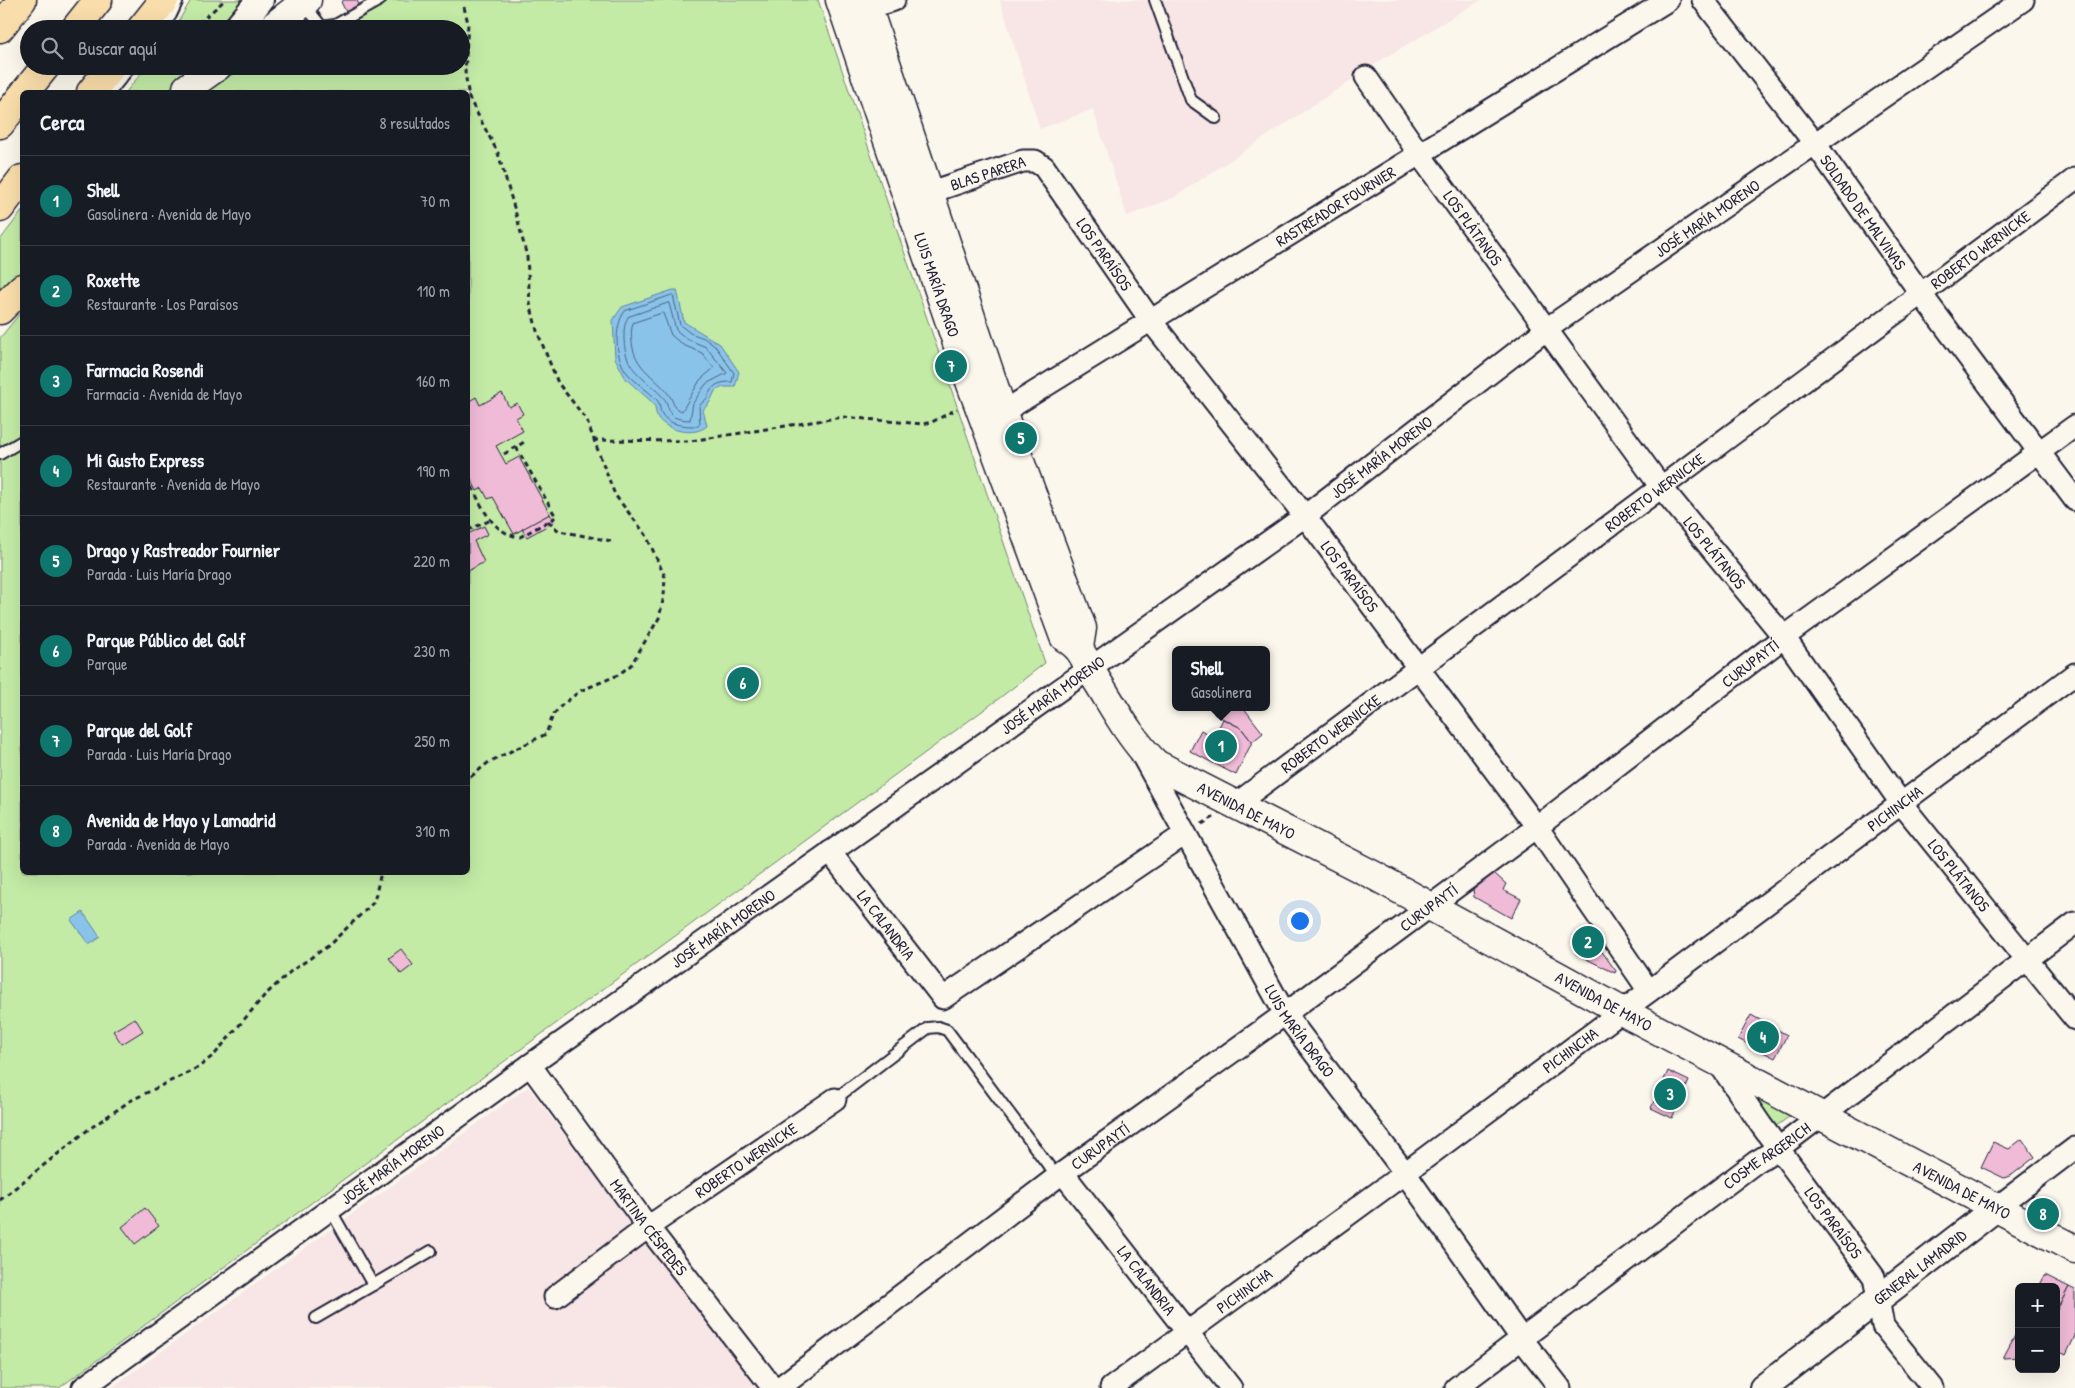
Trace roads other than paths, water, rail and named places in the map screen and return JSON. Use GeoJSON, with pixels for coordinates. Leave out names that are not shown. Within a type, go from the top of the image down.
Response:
{"type":"FeatureCollection","features":[{"type":"Feature","properties":{"kind":"highway"},"geometry":{"type":"LineString","coordinates":[[0,28],[22,0]]}},
{"type":"Feature","properties":{"kind":"highway"},"geometry":{"type":"LineString","coordinates":[[83,20],[98,0]]}},
{"type":"Feature","properties":{"kind":"highway"},"geometry":{"type":"LineString","coordinates":[[148,20],[164,0]]}},
{"type":"Feature","properties":{"kind":"highway"},"geometry":{"type":"LineString","coordinates":[[27,90],[39,75]]}},
{"type":"Feature","properties":{"kind":"highway"},"geometry":{"type":"LineString","coordinates":[[93,90],[105,75]]}},
{"type":"Feature","properties":{"kind":"highway"},"geometry":{"type":"LineString","coordinates":[[0,124],[20,99]]}},
{"type":"Feature","properties":{"kind":"highway"},"geometry":{"type":"LineString","coordinates":[[0,208],[20,182]]}},
{"type":"Feature","properties":{"kind":"highway"},"geometry":{"type":"LineString","coordinates":[[0,310],[20,290]]}},
{"type":"Feature","properties":{"kind":"main road","name":"LUIS MARÍA DRAGO"},"geometry":{"type":"LineString","coordinates":[[840,0],[974,393],[1064,637],[1084,658],[1137,746]]}},
{"type":"Feature","properties":{"kind":"main road"},"geometry":{"type":"LineString","coordinates":[[281,20],[305,1]]}},
{"type":"Feature","properties":{"kind":"main road","name":"LUIS MARÍA DRAGO"},"geometry":{"type":"LineString","coordinates":[[867,4],[931,192],[1002,412],[1082,628],[1084,658]]}},
{"type":"Feature","properties":{"kind":"main road"},"geometry":{"type":"LineString","coordinates":[[185,90],[206,75]]}},
{"type":"Feature","properties":{"kind":"main road","name":"AVENIDA DE MAYO"},"geometry":{"type":"LineString","coordinates":[[1137,746],[1156,764],[1430,906],[1819,1116],[2075,1249]]}},
{"type":"Feature","properties":{"kind":"street"},"geometry":{"type":"LineString","coordinates":[[243,20],[260,0]]}},
{"type":"Feature","properties":{"kind":"street"},"geometry":{"type":"LineString","coordinates":[[867,4],[894,0]]}},
{"type":"Feature","properties":{"kind":"street","name":"RASTREADOR FOURNIER"},"geometry":{"type":"LineString","coordinates":[[1002,412],[1668,0]]}},
{"type":"Feature","properties":{"kind":"street","name":"SOLDADO DE MALVINAS"},"geometry":{"type":"LineString","coordinates":[[1703,0],[1816,145],[1921,294],[2075,500]]}},
{"type":"Feature","properties":{"kind":"street","name":"JOSÉ MARÍA MORENO"},"geometry":{"type":"LineString","coordinates":[[83,1388],[530,1064],[830,852],[1084,658],[1305,516],[1548,328],[2024,0]]}},
{"type":"Feature","properties":{"kind":"street"},"geometry":{"type":"LineString","coordinates":[[185,90],[198,75]]}},
{"type":"Feature","properties":{"kind":"street","name":"LOS PLÁTANOS"},"geometry":{"type":"LineString","coordinates":[[1366,77],[1420,155],[1548,328],[1661,487],[1784,637],[1901,803],[2075,1019]]}},
{"type":"Feature","properties":{"kind":"street","name":"BLAS PARERA"},"geometry":{"type":"LineString","coordinates":[[931,192],[1023,161],[1036,161],[1044,167]]}},
{"type":"Feature","properties":{"kind":"street","name":"LOS PARAÍSOS"},"geometry":{"type":"LineString","coordinates":[[1044,167],[1150,321],[1305,516],[1537,827],[1649,991]]}},
{"type":"Feature","properties":{"kind":"street","name":"ROBERTO WERNICKE"},"geometry":{"type":"LineString","coordinates":[[1236,804],[2075,179]]}},
{"type":"Feature","properties":{"kind":"street"},"geometry":{"type":"LineString","coordinates":[[0,321],[20,296]]}},
{"type":"Feature","properties":{"kind":"street","name":"CURUPAYTÍ"},"geometry":{"type":"LineString","coordinates":[[779,1388],[1060,1175],[1285,1014],[1537,827],[1784,637],[2039,454],[2075,426]]}},
{"type":"Feature","properties":{"kind":"street","name":"PICHINCHA"},"geometry":{"type":"LineString","coordinates":[[1111,1388],[1405,1173],[2075,674]]}},
{"type":"Feature","properties":{"kind":"street","name":"LUIS MARÍA DRAGO"},"geometry":{"type":"LineString","coordinates":[[1137,746],[1285,1014],[1405,1173],[1521,1338],[1560,1388]]}},
{"type":"Feature","properties":{"kind":"street","name":"LA CALANDRIA"},"geometry":{"type":"LineString","coordinates":[[830,852],[943,998],[1185,834]]}},
{"type":"Feature","properties":{"kind":"street","name":"COSME ARGERICH"},"geometry":{"type":"LineString","coordinates":[[1456,1388],[1778,1148],[2075,923]]}},
{"type":"Feature","properties":{"kind":"street","name":"LOS PARAÍSOS"},"geometry":{"type":"LineString","coordinates":[[1718,1062],[1778,1148],[1874,1277],[1883,1326],[1933,1388]]}},
{"type":"Feature","properties":{"kind":"street","name":"MARTINA CÉSPEDES"},"geometry":{"type":"LineString","coordinates":[[530,1064],[648,1227],[773,1388]]}},
{"type":"Feature","properties":{"kind":"street","name":"ROBERTO WERNICKE"},"geometry":{"type":"LineString","coordinates":[[554,1297],[648,1227],[834,1099]]}},
{"type":"Feature","properties":{"kind":"street","name":"GENERAL LAMADRID"},"geometry":{"type":"LineString","coordinates":[[1763,1388],[2075,1148]]}},
{"type":"Feature","properties":{"kind":"street","name":"LA CALANDRIA"},"geometry":{"type":"LineString","coordinates":[[1060,1175],[1231,1388]]}},
{"type":"Feature","properties":{"kind":"lane"},"geometry":{"type":"LineString","coordinates":[[168,20],[178,0]]}},
{"type":"Feature","properties":{"kind":"lane"},"geometry":{"type":"LineString","coordinates":[[345,20],[380,0]]}},
{"type":"Feature","properties":{"kind":"lane"},"geometry":{"type":"LineString","coordinates":[[1155,0],[1191,100],[1216,118]]}},
{"type":"Feature","properties":{"kind":"lane"},"geometry":{"type":"LineString","coordinates":[[305,1],[317,20]]}},
{"type":"Feature","properties":{"kind":"lane"},"geometry":{"type":"LineString","coordinates":[[112,90],[124,75]]}},
{"type":"Feature","properties":{"kind":"lane"},"geometry":{"type":"LineString","coordinates":[[0,454],[20,442]]}},
{"type":"Feature","properties":{"kind":"lane","name":"LA CALANDRIA"},"geometry":{"type":"LineString","coordinates":[[938,1027],[948,1030],[1060,1175]]}},
{"type":"Feature","properties":{"kind":"lane","name":"ROBERTO WERNICKE"},"geometry":{"type":"LineString","coordinates":[[834,1099],[928,1028],[938,1027]]}},
{"type":"Feature","properties":{"kind":"lane"},"geometry":{"type":"LineString","coordinates":[[330,1209],[373,1285]]}},
{"type":"Feature","properties":{"kind":"lane"},"geometry":{"type":"LineString","coordinates":[[316,1318],[431,1251]]}},
{"type":"Feature","properties":{"kind":"water"},"geometry":{"type":"Polygon","coordinates":[[[677,290],[684,322],[720,344],[739,372],[735,387],[723,387],[715,391],[710,402],[703,410],[707,426],[688,432],[674,429],[662,423],[657,416],[653,403],[626,379],[615,358],[613,320],[622,307],[677,290]]]}},
{"type":"Feature","properties":{"kind":"water"},"geometry":{"type":"Polygon","coordinates":[[[83,912],[100,937],[89,945],[71,920],[83,912]]]}},
{"type":"Feature","properties":{"kind":"place","name":"Parque del Golf"},"geometry":{"type":"Point","coordinates":[951,366]}},
{"type":"Feature","properties":{"kind":"place","name":"Drago y Rastreador Fournier"},"geometry":{"type":"Point","coordinates":[1021,438]}},
{"type":"Feature","properties":{"kind":"place","name":"Parque Público del Golf"},"geometry":{"type":"Point","coordinates":[743,683]}},
{"type":"Feature","properties":{"kind":"place","name":"Shell"},"geometry":{"type":"Point","coordinates":[1221,746]}},
{"type":"Feature","properties":{"kind":"place","name":"Roxette"},"geometry":{"type":"Point","coordinates":[1588,942]}},
{"type":"Feature","properties":{"kind":"place","name":"Mi Gusto Express"},"geometry":{"type":"Point","coordinates":[1763,1037]}},
{"type":"Feature","properties":{"kind":"place","name":"Farmacia Rosendi"},"geometry":{"type":"Point","coordinates":[1670,1094]}},
{"type":"Feature","properties":{"kind":"place","name":"Avenida de Mayo y Lamadrid"},"geometry":{"type":"Point","coordinates":[2043,1214]}}]}
